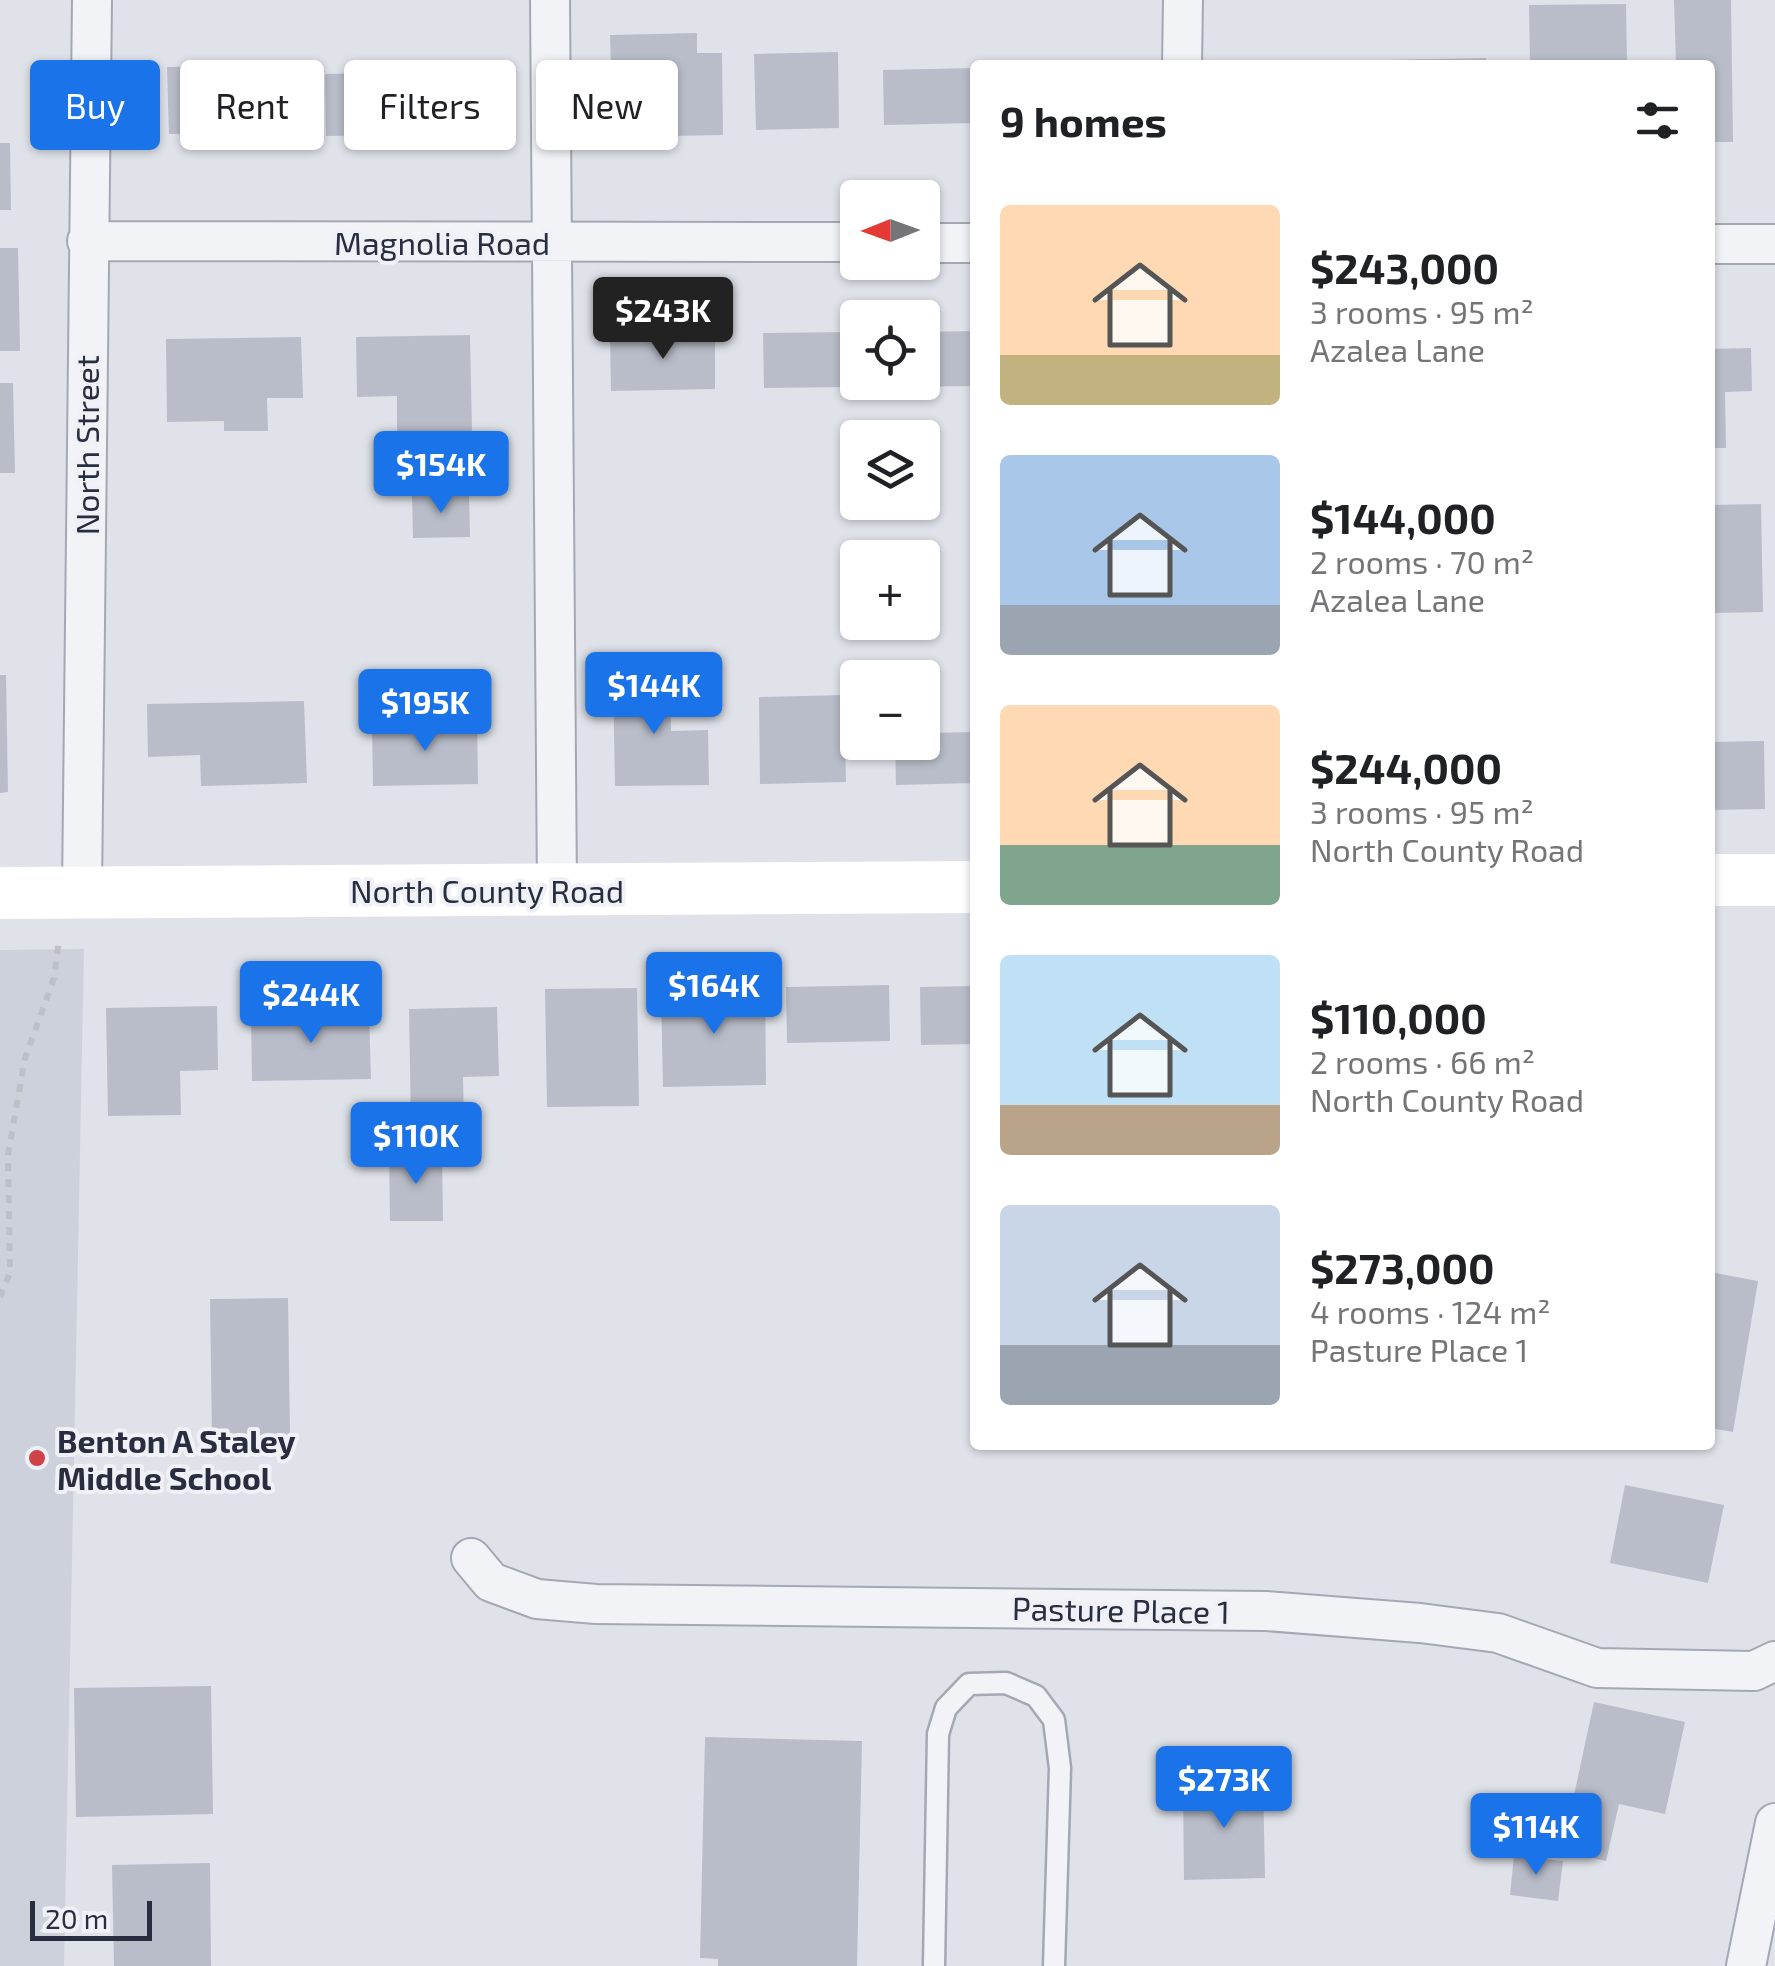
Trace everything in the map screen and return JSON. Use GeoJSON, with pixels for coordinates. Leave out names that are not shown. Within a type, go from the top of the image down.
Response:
{"type":"FeatureCollection","features":[{"type":"Feature","properties":{"kind":"street","name":"North Street"},"geometry":{"type":"LineString","coordinates":[[71,912],[92,0]]}},
{"type":"Feature","properties":{"kind":"street"},"geometry":{"type":"LineString","coordinates":[[550,0],[557,890]]}},
{"type":"Feature","properties":{"kind":"street"},"geometry":{"type":"LineString","coordinates":[[1182,0],[1182,60]]}},
{"type":"Feature","properties":{"kind":"street","name":"Magnolia Road"},"geometry":{"type":"LineString","coordinates":[[87,241],[840,242]]}},
{"type":"Feature","properties":{"kind":"street"},"geometry":{"type":"LineString","coordinates":[[940,242],[970,243]]}},
{"type":"Feature","properties":{"kind":"street"},"geometry":{"type":"LineString","coordinates":[[1715,244],[1775,244]]}},
{"type":"Feature","properties":{"kind":"street"},"geometry":{"type":"LineString","coordinates":[[1715,880],[1775,880]]}},
{"type":"Feature","properties":{"kind":"street","name":"North County Road"},"geometry":{"type":"LineString","coordinates":[[0,893],[71,912],[557,890],[970,887]]}},
{"type":"Feature","properties":{"kind":"street","name":"Pasture Place 1"},"geometry":{"type":"LineString","coordinates":[[471,1558],[491,1582],[537,1599],[596,1604],[1266,1611],[1420,1623],[1498,1634],[1597,1668],[1754,1671],[1775,1661]]}},
{"type":"Feature","properties":{"kind":"street"},"geometry":{"type":"LineString","coordinates":[[1746,1966],[1775,1824]]}},
{"type":"Feature","properties":{"kind":"lane"},"geometry":{"type":"LineString","coordinates":[[934,1966],[938,1734],[946,1708],[969,1684],[1006,1683],[1036,1696],[1054,1720],[1060,1768],[1054,1966]]}},
{"type":"Feature","properties":{"kind":"path"},"geometry":{"type":"LineString","coordinates":[[0,1297],[10,1272],[8,1155],[25,1058],[54,978],[71,912]]}},
{"type":"Feature","properties":{"kind":"shaded area","name":"Benton A Staley Middle School"},"geometry":{"type":"Polygon","coordinates":[[[84,949],[64,1966],[0,1966],[0,950],[84,949]]]}},
{"type":"Feature","properties":{"kind":"building"},"geometry":{"type":"Polygon","coordinates":[[[1674,0],[1731,0],[1733,142],[1715,142],[1715,60],[1676,60],[1674,0]]]}},
{"type":"Feature","properties":{"kind":"building"},"geometry":{"type":"Polygon","coordinates":[[[1626,4],[1627,60],[1530,60],[1529,5],[1626,4]]]}},
{"type":"Feature","properties":{"kind":"building"},"geometry":{"type":"Polygon","coordinates":[[[697,33],[697,53],[722,53],[723,135],[678,136],[678,60],[611,60],[610,35],[697,33]]]}},
{"type":"Feature","properties":{"kind":"building"},"geometry":{"type":"Polygon","coordinates":[[[838,52],[839,128],[756,130],[754,54],[838,52]]]}},
{"type":"Feature","properties":{"kind":"building"},"geometry":{"type":"Polygon","coordinates":[[[1486,58],[1486,60],[1385,60],[1486,58]]]}},
{"type":"Feature","properties":{"kind":"building"},"geometry":{"type":"Polygon","coordinates":[[[167,67],[180,67],[180,134],[169,134],[167,67]]]}},
{"type":"Feature","properties":{"kind":"building"},"geometry":{"type":"Polygon","coordinates":[[[970,68],[970,123],[884,125],[883,70],[970,68]]]}},
{"type":"Feature","properties":{"kind":"building"},"geometry":{"type":"Polygon","coordinates":[[[325,74],[344,74],[344,136],[326,136],[325,74]]]}},
{"type":"Feature","properties":{"kind":"building"},"geometry":{"type":"Polygon","coordinates":[[[0,143],[10,143],[11,210],[0,210],[0,143]]]}},
{"type":"Feature","properties":{"kind":"building"},"geometry":{"type":"Polygon","coordinates":[[[0,248],[18,248],[20,351],[0,351],[0,248]]]}},
{"type":"Feature","properties":{"kind":"building"},"geometry":{"type":"Polygon","coordinates":[[[970,331],[970,386],[940,386],[940,332],[970,331]]]}},
{"type":"Feature","properties":{"kind":"building"},"geometry":{"type":"Polygon","coordinates":[[[840,332],[840,387],[764,388],[763,333],[840,332]]]}},
{"type":"Feature","properties":{"kind":"building"},"geometry":{"type":"Polygon","coordinates":[[[715,334],[715,389],[611,391],[610,336],[715,334]]]}},
{"type":"Feature","properties":{"kind":"building"},"geometry":{"type":"Polygon","coordinates":[[[470,335],[473,481],[422,481],[422,437],[397,437],[397,396],[357,397],[356,337],[470,335]]]}},
{"type":"Feature","properties":{"kind":"building"},"geometry":{"type":"Polygon","coordinates":[[[301,337],[303,398],[267,398],[268,431],[224,431],[224,421],[167,422],[166,339],[301,337]]]}},
{"type":"Feature","properties":{"kind":"building"},"geometry":{"type":"Polygon","coordinates":[[[1751,348],[1752,391],[1725,392],[1726,448],[1715,448],[1715,349],[1751,348]]]}},
{"type":"Feature","properties":{"kind":"building"},"geometry":{"type":"Polygon","coordinates":[[[0,383],[13,383],[15,473],[0,473],[0,383]]]}},
{"type":"Feature","properties":{"kind":"building"},"geometry":{"type":"Polygon","coordinates":[[[469,493],[470,537],[413,538],[412,494],[469,493]]]}},
{"type":"Feature","properties":{"kind":"building"},"geometry":{"type":"Polygon","coordinates":[[[1761,504],[1763,612],[1715,613],[1715,505],[1761,504]]]}},
{"type":"Feature","properties":{"kind":"building"},"geometry":{"type":"Polygon","coordinates":[[[0,675],[6,675],[8,792],[0,793],[0,675]]]}},
{"type":"Feature","properties":{"kind":"building"},"geometry":{"type":"Polygon","coordinates":[[[670,675],[671,731],[708,730],[709,785],[615,786],[613,676],[670,675]]]}},
{"type":"Feature","properties":{"kind":"building"},"geometry":{"type":"Polygon","coordinates":[[[840,695],[840,760],[845,760],[846,782],[760,784],[759,697],[840,695]]]}},
{"type":"Feature","properties":{"kind":"building"},"geometry":{"type":"Polygon","coordinates":[[[304,701],[307,783],[201,786],[200,755],[148,757],[147,704],[304,701]]]}},
{"type":"Feature","properties":{"kind":"building"},"geometry":{"type":"Polygon","coordinates":[[[477,722],[478,784],[373,786],[372,723],[477,722]]]}},
{"type":"Feature","properties":{"kind":"building"},"geometry":{"type":"Polygon","coordinates":[[[970,732],[970,783],[896,785],[895,760],[940,760],[940,733],[970,732]]]}},
{"type":"Feature","properties":{"kind":"building"},"geometry":{"type":"Polygon","coordinates":[[[1764,741],[1765,809],[1715,810],[1715,742],[1764,741]]]}},
{"type":"Feature","properties":{"kind":"building"},"geometry":{"type":"Polygon","coordinates":[[[889,985],[890,1041],[787,1043],[786,987],[889,985]]]}},
{"type":"Feature","properties":{"kind":"building"},"geometry":{"type":"Polygon","coordinates":[[[970,986],[970,1044],[921,1045],[920,987],[970,986]]]}},
{"type":"Feature","properties":{"kind":"building"},"geometry":{"type":"Polygon","coordinates":[[[765,987],[766,1085],[663,1087],[661,989],[765,987]]]}},
{"type":"Feature","properties":{"kind":"building"},"geometry":{"type":"Polygon","coordinates":[[[637,988],[639,1106],[547,1107],[545,989],[637,988]]]}},
{"type":"Feature","properties":{"kind":"building"},"geometry":{"type":"Polygon","coordinates":[[[217,1006],[218,1070],[180,1071],[181,1115],[108,1116],[106,1008],[217,1006]]]}},
{"type":"Feature","properties":{"kind":"building"},"geometry":{"type":"Polygon","coordinates":[[[497,1007],[499,1076],[463,1077],[464,1124],[411,1125],[409,1009],[497,1007]]]}},
{"type":"Feature","properties":{"kind":"building"},"geometry":{"type":"Polygon","coordinates":[[[369,1011],[371,1079],[252,1081],[251,1013],[369,1011]]]}},
{"type":"Feature","properties":{"kind":"building"},"geometry":{"type":"Polygon","coordinates":[[[442,1152],[443,1221],[390,1221],[389,1153],[442,1152]]]}},
{"type":"Feature","properties":{"kind":"building"},"geometry":{"type":"Polygon","coordinates":[[[1715,1273],[1758,1281],[1733,1432],[1715,1429],[1715,1273]]]}},
{"type":"Feature","properties":{"kind":"building"},"geometry":{"type":"Polygon","coordinates":[[[288,1298],[290,1436],[212,1437],[210,1299],[288,1298]]]}},
{"type":"Feature","properties":{"kind":"building"},"geometry":{"type":"Polygon","coordinates":[[[1625,1485],[1724,1505],[1708,1583],[1610,1563],[1625,1485]]]}},
{"type":"Feature","properties":{"kind":"building"},"geometry":{"type":"Polygon","coordinates":[[[211,1686],[213,1814],[76,1817],[74,1688],[211,1686]]]}},
{"type":"Feature","properties":{"kind":"building"},"geometry":{"type":"Polygon","coordinates":[[[1594,1702],[1685,1722],[1665,1814],[1619,1804],[1606,1861],[1562,1851],[1594,1702]]]}},
{"type":"Feature","properties":{"kind":"building"},"geometry":{"type":"Polygon","coordinates":[[[705,1737],[862,1741],[857,1966],[718,1966],[718,1959],[700,1958],[705,1737]]]}},
{"type":"Feature","properties":{"kind":"building"},"geometry":{"type":"Polygon","coordinates":[[[1263,1782],[1265,1878],[1184,1880],[1183,1784],[1263,1782]]]}},
{"type":"Feature","properties":{"kind":"building"},"geometry":{"type":"Polygon","coordinates":[[[1514,1856],[1563,1861],[1558,1901],[1510,1895],[1514,1856]]]}},
{"type":"Feature","properties":{"kind":"building"},"geometry":{"type":"Polygon","coordinates":[[[210,1863],[211,1966],[114,1966],[112,1865],[210,1863]]]}},
{"type":"Feature","properties":{"kind":"place","name":"Benton A Staley Middle School"},"geometry":{"type":"Point","coordinates":[37,1458]}}]}
